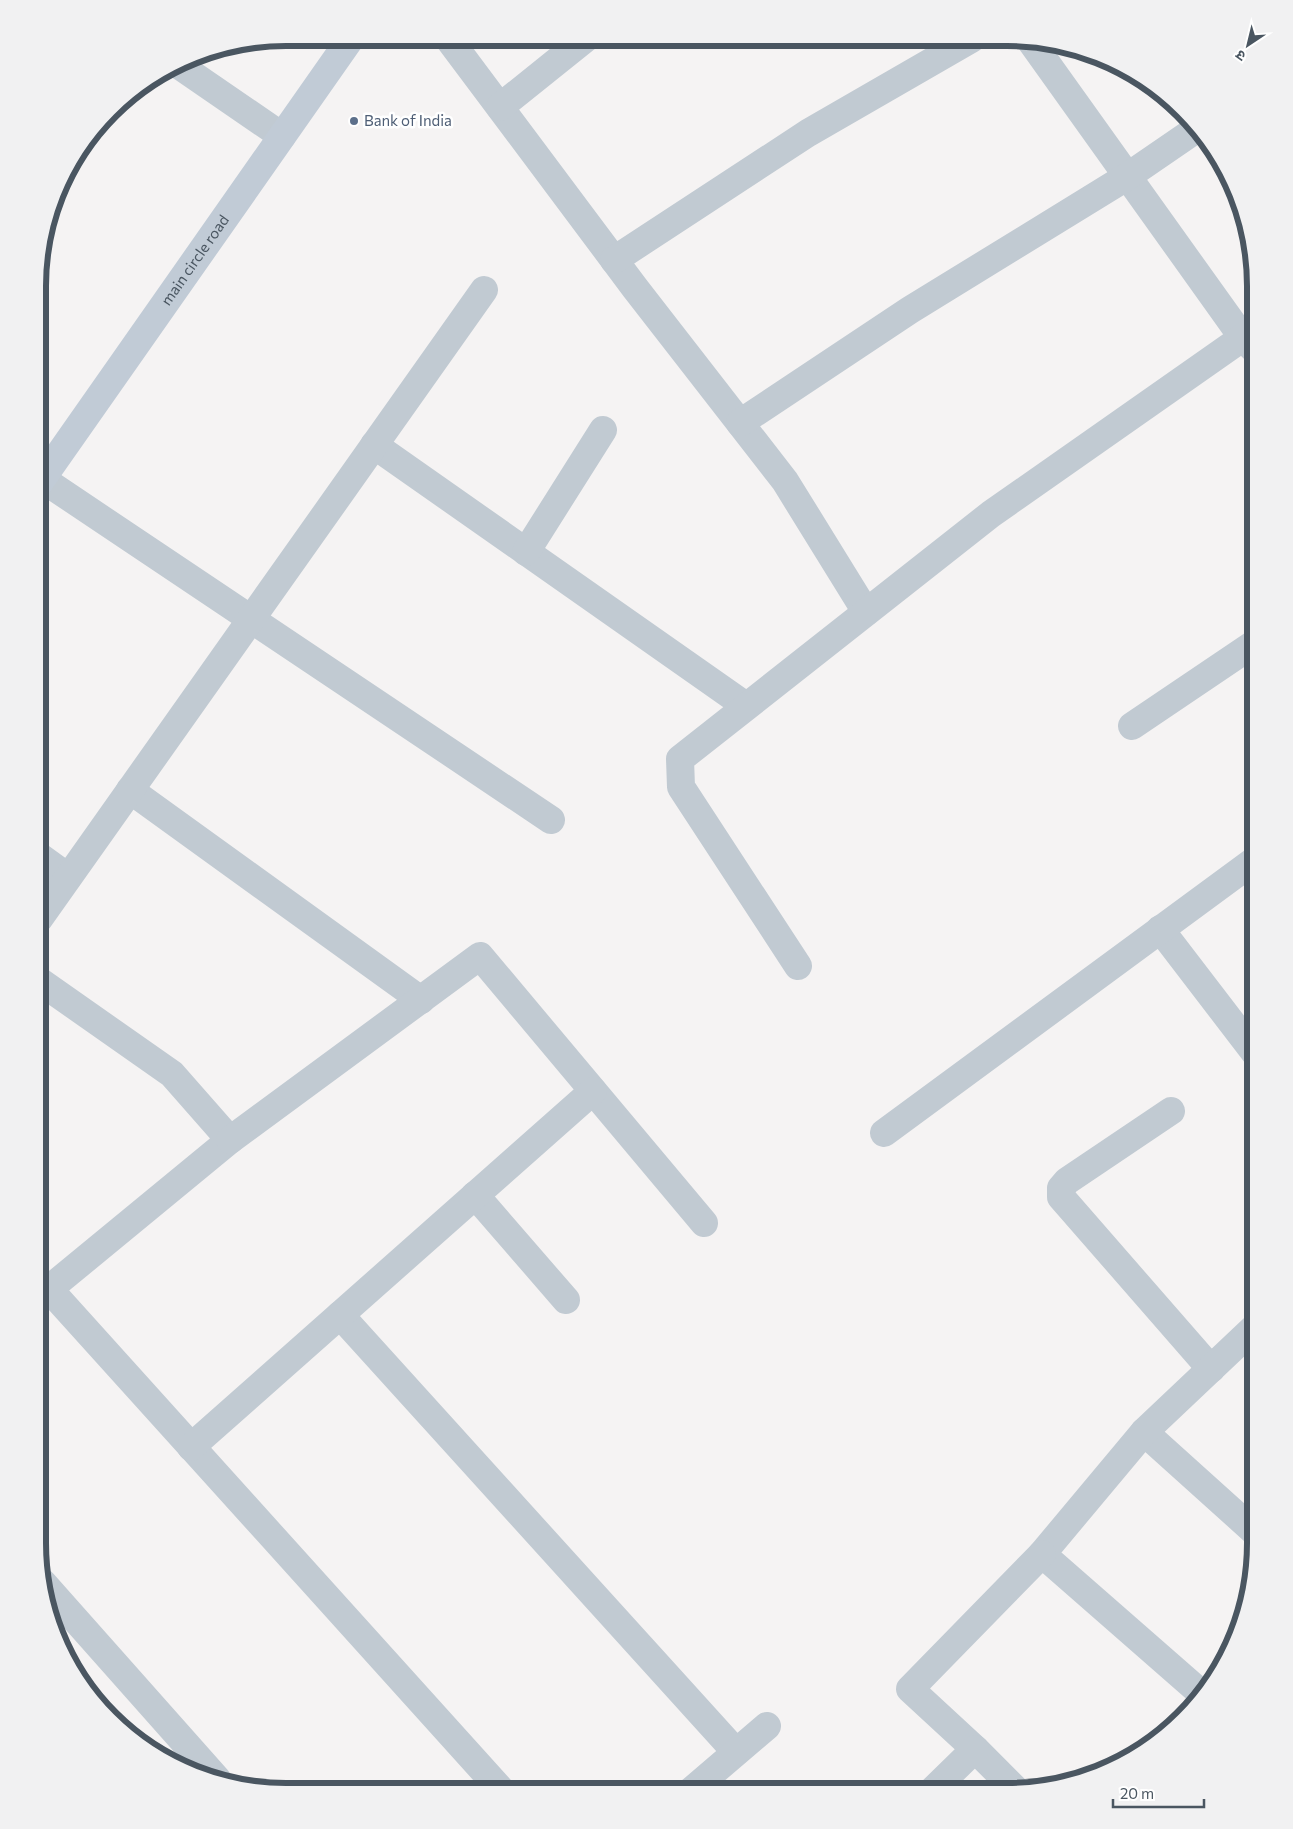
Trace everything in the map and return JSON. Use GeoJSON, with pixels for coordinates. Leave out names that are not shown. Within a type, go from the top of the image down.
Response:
{"type":"FeatureCollection","features":[{"type":"Feature","properties":{"kind":"street","name":"main circle road"},"geometry":{"type":"LineString","coordinates":[[46,474],[345,46]]}},
{"type":"Feature","properties":{"kind":"street"},"geometry":{"type":"LineString","coordinates":[[454,46],[614,260],[785,481],[866,612]]}},
{"type":"Feature","properties":{"kind":"street"},"geometry":{"type":"LineString","coordinates":[[500,107],[576,46]]}},
{"type":"Feature","properties":{"kind":"street"},"geometry":{"type":"LineString","coordinates":[[614,260],[808,133],[960,46]]}},
{"type":"Feature","properties":{"kind":"street"},"geometry":{"type":"LineString","coordinates":[[1036,48],[1128,176],[1247,334]]}},
{"type":"Feature","properties":{"kind":"street"},"geometry":{"type":"LineString","coordinates":[[184,69],[282,136]]}},
{"type":"Feature","properties":{"kind":"street"},"geometry":{"type":"LineString","coordinates":[[740,423],[910,310],[1128,176],[1191,133]]}},
{"type":"Feature","properties":{"kind":"street"},"geometry":{"type":"LineString","coordinates":[[46,908],[484,290]]}},
{"type":"Feature","properties":{"kind":"street"},"geometry":{"type":"LineString","coordinates":[[798,966],[681,787],[680,759],[991,514],[1247,342]]}},
{"type":"Feature","properties":{"kind":"street"},"geometry":{"type":"LineString","coordinates":[[526,552],[603,430]]}},
{"type":"Feature","properties":{"kind":"street"},"geometry":{"type":"LineString","coordinates":[[374,445],[746,706]]}},
{"type":"Feature","properties":{"kind":"street"},"geometry":{"type":"LineString","coordinates":[[46,484],[551,820]]}},
{"type":"Feature","properties":{"kind":"street"},"geometry":{"type":"LineString","coordinates":[[1132,726],[1247,648]]}},
{"type":"Feature","properties":{"kind":"street"},"geometry":{"type":"LineString","coordinates":[[130,790],[421,1000]]}},
{"type":"Feature","properties":{"kind":"street"},"geometry":{"type":"LineString","coordinates":[[46,861],[68,877]]}},
{"type":"Feature","properties":{"kind":"street"},"geometry":{"type":"LineString","coordinates":[[884,1134],[1247,866]]}},
{"type":"Feature","properties":{"kind":"street"},"geometry":{"type":"LineString","coordinates":[[1160,929],[1247,1043]]}},
{"type":"Feature","properties":{"kind":"street"},"geometry":{"type":"LineString","coordinates":[[495,1783],[48,1289],[230,1140],[480,956],[704,1223]]}},
{"type":"Feature","properties":{"kind":"street"},"geometry":{"type":"LineString","coordinates":[[46,986],[172,1074],[230,1140]]}},
{"type":"Feature","properties":{"kind":"street"},"geometry":{"type":"LineString","coordinates":[[191,1446],[593,1091]]}},
{"type":"Feature","properties":{"kind":"street"},"geometry":{"type":"LineString","coordinates":[[1171,1111],[1067,1181],[1061,1188],[1060,1197],[1211,1368]]}},
{"type":"Feature","properties":{"kind":"street"},"geometry":{"type":"LineString","coordinates":[[475,1195],[566,1300]]}},
{"type":"Feature","properties":{"kind":"street"},"geometry":{"type":"LineString","coordinates":[[340,1315],[736,1752]]}},
{"type":"Feature","properties":{"kind":"street"},"geometry":{"type":"LineString","coordinates":[[1009,1783],[910,1689],[1042,1554],[1144,1432],[1247,1334]]}},
{"type":"Feature","properties":{"kind":"street"},"geometry":{"type":"LineString","coordinates":[[1144,1432],[1247,1525]]}},
{"type":"Feature","properties":{"kind":"street"},"geometry":{"type":"LineString","coordinates":[[1042,1554],[1197,1689]]}},
{"type":"Feature","properties":{"kind":"street"},"geometry":{"type":"LineString","coordinates":[[52,1593],[208,1769]]}},
{"type":"Feature","properties":{"kind":"street"},"geometry":{"type":"LineString","coordinates":[[700,1783],[767,1726]]}},
{"type":"Feature","properties":{"kind":"street"},"geometry":{"type":"LineString","coordinates":[[940,1783],[975,1749]]}},
{"type":"Feature","properties":{"kind":"place","name":"Bank of India"},"geometry":{"type":"Point","coordinates":[354,121]}}]}
